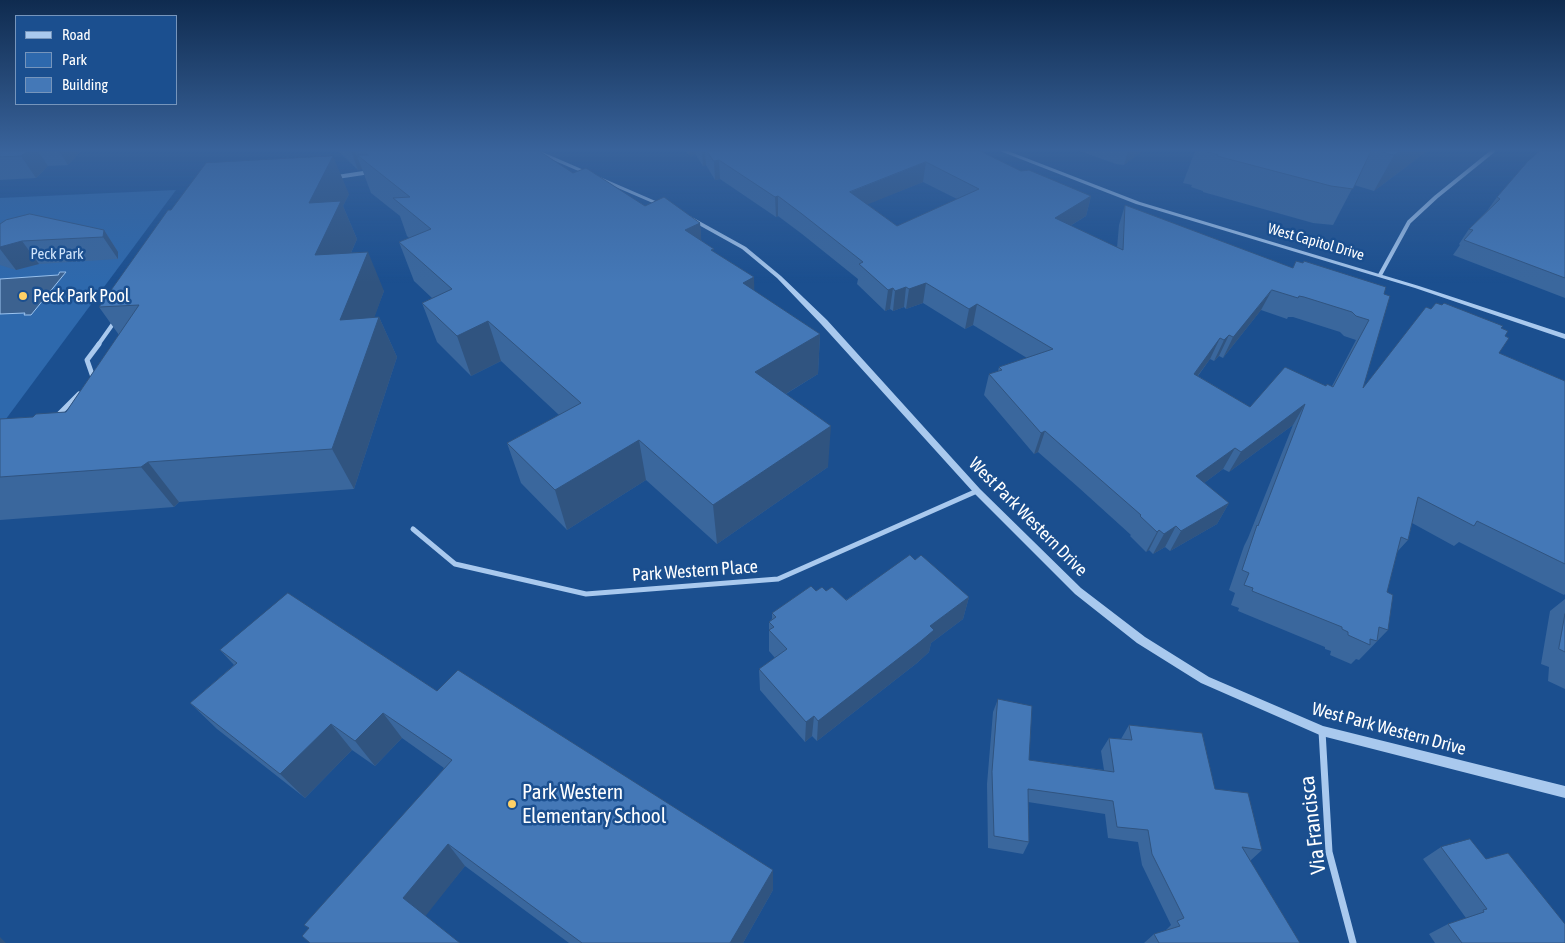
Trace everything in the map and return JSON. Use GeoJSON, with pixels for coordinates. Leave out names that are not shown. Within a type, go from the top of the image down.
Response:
{"type":"FeatureCollection","features":[{"type":"Feature","properties":{"kind":"street","name":"West Park Western Drive"},"geometry":{"type":"LineString","coordinates":[[638,195],[678,212],[744,248],[780,277],[824,322],[977,491],[1078,591],[1141,640],[1205,680],[1322,731],[1565,792]]}},
{"type":"Feature","properties":{"kind":"street","name":"West Capitol Drive"},"geometry":{"type":"LineString","coordinates":[[1117,195],[1225,230],[1466,302],[1565,337]]}},
{"type":"Feature","properties":{"kind":"street"},"geometry":{"type":"LineString","coordinates":[[1380,275],[1409,222],[1438,195]]}},
{"type":"Feature","properties":{"kind":"street"},"geometry":{"type":"LineString","coordinates":[[94,382],[87,360],[116,319]]}},
{"type":"Feature","properties":{"kind":"street"},"geometry":{"type":"LineString","coordinates":[[53,420],[58,412],[87,388]]}},
{"type":"Feature","properties":{"kind":"street","name":"Park Western Place"},"geometry":{"type":"LineString","coordinates":[[413,528],[455,564],[586,594],[778,579],[977,491]]}},
{"type":"Feature","properties":{"kind":"street","name":"Via Francisca"},"geometry":{"type":"LineString","coordinates":[[1322,731],[1329,852],[1353,943]]}},
{"type":"Feature","properties":{"kind":"green space","name":"Peck Park"},"geometry":{"type":"Polygon","coordinates":[[[66,195],[172,195],[0,427],[0,198],[66,195]]]}},
{"type":"Feature","properties":{"kind":"shaded area","name":"Peck Park Pool"},"geometry":{"type":"Polygon","coordinates":[[[60,272],[66,272],[31,315],[24,315],[25,313],[0,314],[0,279],[58,275],[60,272]]]}},
{"type":"Feature","properties":{"kind":"building"},"geometry":{"type":"Polygon","coordinates":[[[182,195],[313,195],[309,203],[341,201],[315,255],[368,252],[340,320],[379,317],[332,449],[148,462],[141,467],[0,477],[0,419],[66,412],[139,305],[99,307],[168,210],[171,210],[182,195]]]}},
{"type":"Feature","properties":{"kind":"building"},"geometry":{"type":"Polygon","coordinates":[[[407,195],[628,195],[645,206],[664,197],[700,223],[685,230],[714,249],[711,250],[754,277],[743,283],[820,334],[755,372],[831,426],[713,505],[639,440],[555,490],[507,443],[581,403],[488,321],[457,336],[422,303],[452,289],[399,242],[431,229],[393,198],[410,197],[407,195]]]}},
{"type":"Feature","properties":{"kind":"building"},"geometry":{"type":"Polygon","coordinates":[[[772,195],[854,195],[897,226],[966,195],[1089,195],[1091,196],[1055,218],[1123,250],[1125,205],[1293,268],[1296,261],[1303,263],[1304,261],[1386,287],[1384,294],[1390,296],[1363,388],[1426,307],[1431,309],[1436,303],[1442,305],[1444,303],[1503,326],[1501,328],[1508,331],[1505,336],[1509,338],[1499,353],[1565,381],[1565,564],[1477,521],[1474,526],[1418,497],[1408,540],[1401,537],[1387,592],[1393,595],[1388,630],[1379,627],[1377,641],[1370,639],[1370,645],[1348,635],[1348,632],[1342,629],[1342,627],[1252,591],[1253,588],[1244,585],[1249,573],[1242,570],[1257,525],[1305,404],[1241,452],[1235,448],[1196,476],[1229,503],[1181,531],[1176,526],[1164,534],[1159,530],[1157,532],[1141,515],[1045,431],[1041,433],[989,374],[1002,370],[999,367],[1053,349],[977,304],[969,309],[926,283],[909,289],[906,287],[895,291],[893,288],[888,290],[859,264],[863,262],[778,196],[772,195]],[[1272,290],[1233,337],[1229,335],[1224,340],[1220,338],[1194,374],[1250,407],[1285,367],[1326,386],[1327,384],[1333,387],[1369,320],[1356,316],[1352,312],[1304,297],[1299,296],[1298,298],[1272,290]]]}},
{"type":"Feature","properties":{"kind":"building"},"geometry":{"type":"Polygon","coordinates":[[[1499,195],[1565,195],[1565,278],[1464,240],[1473,230],[1469,229],[1500,199],[1497,197],[1499,195]]]}},
{"type":"Feature","properties":{"kind":"building"},"geometry":{"type":"Polygon","coordinates":[[[30,214],[104,230],[103,237],[22,241],[0,247],[0,224],[6,220],[30,214]]]}},
{"type":"Feature","properties":{"kind":"building"},"geometry":{"type":"Polygon","coordinates":[[[910,555],[915,560],[921,555],[969,597],[930,626],[934,630],[921,641],[818,721],[814,716],[806,722],[759,669],[787,649],[769,630],[774,627],[769,622],[776,617],[772,613],[811,586],[816,591],[822,587],[826,591],[832,587],[846,600],[910,555]]]}},
{"type":"Feature","properties":{"kind":"building"},"geometry":{"type":"Polygon","coordinates":[[[288,593],[437,691],[458,670],[773,870],[730,943],[582,943],[448,844],[403,898],[460,943],[310,943],[302,936],[309,928],[304,925],[452,760],[383,713],[355,741],[331,724],[280,774],[190,703],[237,663],[220,650],[288,593]]]}},
{"type":"Feature","properties":{"kind":"building"},"geometry":{"type":"Polygon","coordinates":[[[1565,614],[1565,652],[1559,649],[1565,614]]]}},
{"type":"Feature","properties":{"kind":"building"},"geometry":{"type":"Polygon","coordinates":[[[998,699],[1032,706],[1029,760],[1114,772],[1109,738],[1132,740],[1129,725],[1202,733],[1215,789],[1248,793],[1262,850],[1242,847],[1300,943],[1159,943],[1154,934],[1180,926],[1177,921],[1184,918],[1152,854],[1148,830],[1117,827],[1113,801],[1028,789],[1029,842],[994,836],[992,772],[998,699]]]}},
{"type":"Feature","properties":{"kind":"building"},"geometry":{"type":"Polygon","coordinates":[[[1470,839],[1486,859],[1508,853],[1565,924],[1565,943],[1462,943],[1448,924],[1484,912],[1483,910],[1487,909],[1441,847],[1470,839]]]}},
{"type":"Feature","properties":{"kind":"place","name":"Peck Park Pool"},"geometry":{"type":"Point","coordinates":[23,296]}},
{"type":"Feature","properties":{"kind":"place","name":"Park Western Elementary School"},"geometry":{"type":"Point","coordinates":[512,804]}}]}
